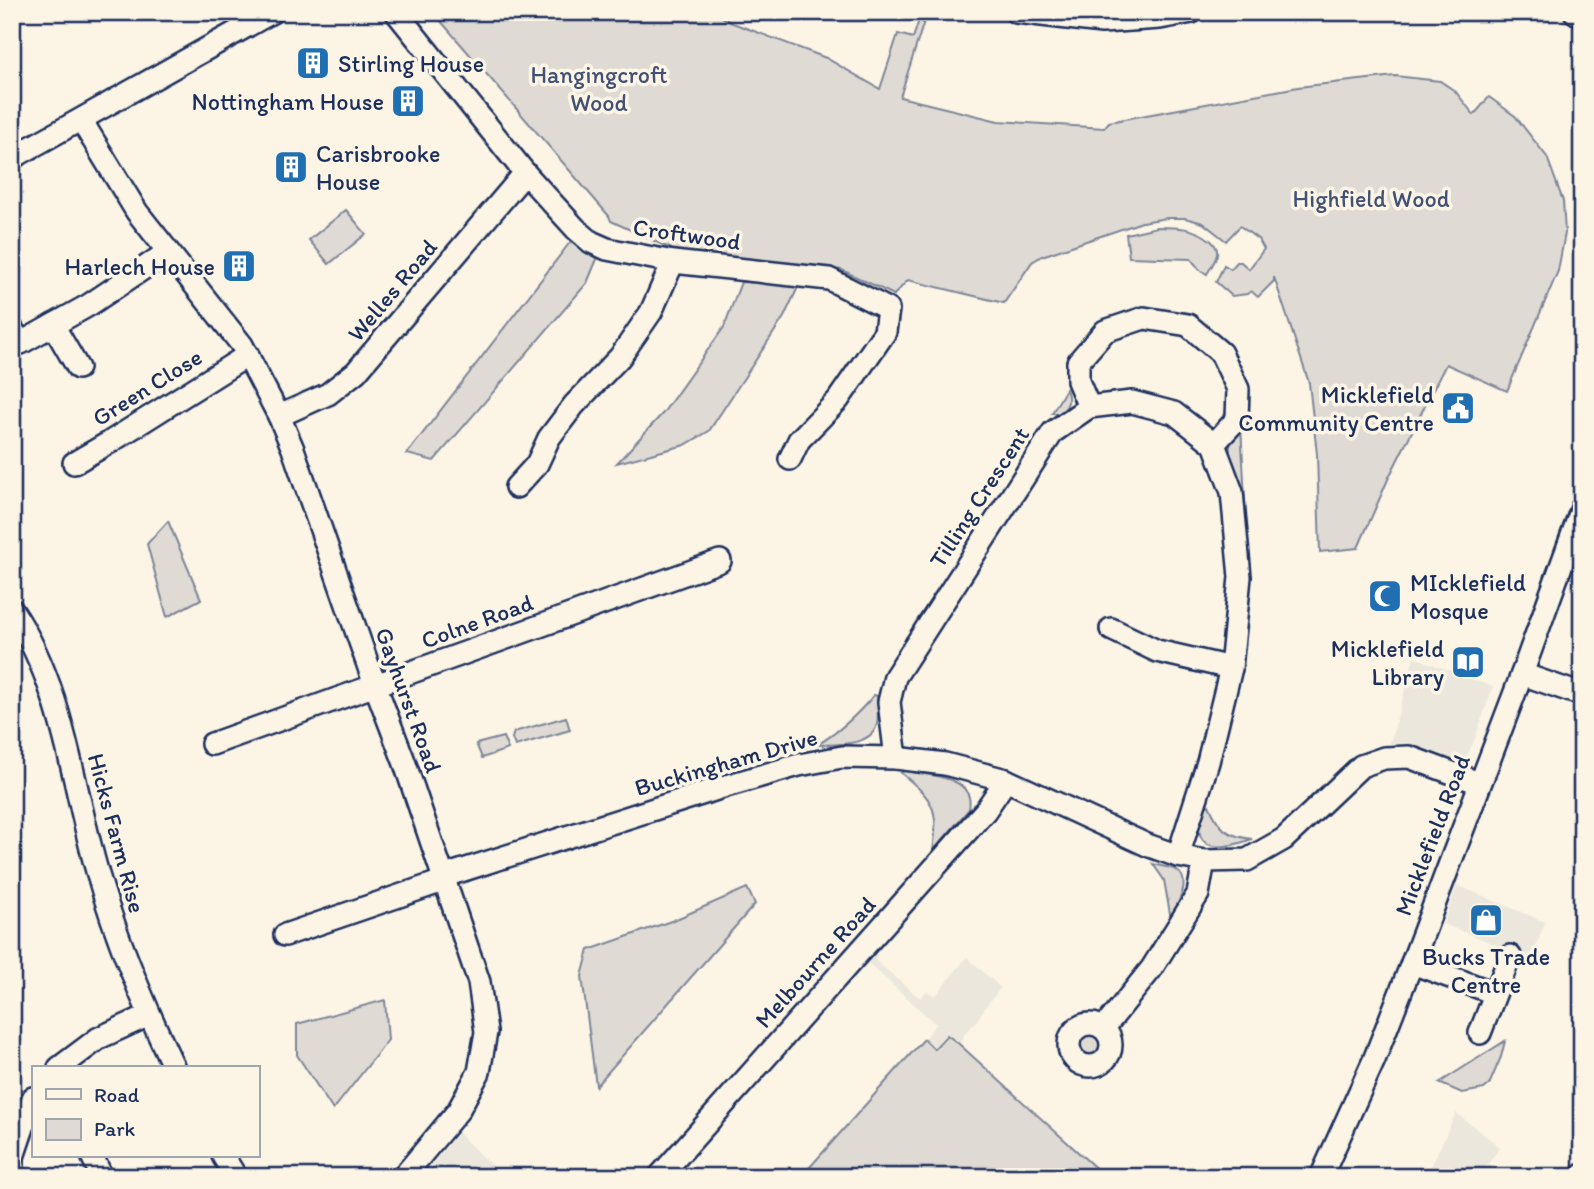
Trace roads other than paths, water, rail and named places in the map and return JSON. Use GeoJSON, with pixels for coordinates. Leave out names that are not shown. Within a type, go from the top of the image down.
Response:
{"type":"FeatureCollection","features":[{"type":"Feature","properties":{"kind":"street"},"geometry":{"type":"LineString","coordinates":[[12,158],[272,12]]}},
{"type":"Feature","properties":{"kind":"street","name":"Croftwood"},"geometry":{"type":"LineString","coordinates":[[396,12],[525,173],[591,242],[607,249],[673,262],[829,279],[888,309],[885,332],[838,400],[799,440],[790,458]]}},
{"type":"Feature","properties":{"kind":"street"},"geometry":{"type":"LineString","coordinates":[[1018,12],[1102,22],[1160,18],[1192,12]]}},
{"type":"Feature","properties":{"kind":"street"},"geometry":{"type":"LineString","coordinates":[[1575,12],[1582,17]]}},
{"type":"Feature","properties":{"kind":"street","name":"Gayhurst Road"},"geometry":{"type":"LineString","coordinates":[[81,120],[137,212],[242,345],[279,416],[404,761],[479,982],[486,1032],[479,1072],[458,1111],[403,1177]]}},
{"type":"Feature","properties":{"kind":"street","name":"Welles Road"},"geometry":{"type":"LineString","coordinates":[[279,416],[328,394],[356,372],[525,173]]}},
{"type":"Feature","properties":{"kind":"street"},"geometry":{"type":"LineString","coordinates":[[12,329],[21,343],[89,305],[169,252]]}},
{"type":"Feature","properties":{"kind":"street"},"geometry":{"type":"LineString","coordinates":[[516,487],[537,464],[549,438],[574,405],[620,358],[651,312],[673,262]]}},
{"type":"Feature","properties":{"kind":"street"},"geometry":{"type":"LineString","coordinates":[[1089,407],[1078,381],[1077,362],[1105,331],[1144,318],[1188,325],[1221,353],[1238,389],[1237,419],[1214,444],[1232,492],[1240,577],[1231,668],[1208,762],[1178,856]]}},
{"type":"Feature","properties":{"kind":"street"},"geometry":{"type":"LineString","coordinates":[[53,325],[78,369]]}},
{"type":"Feature","properties":{"kind":"street","name":"Green Close"},"geometry":{"type":"LineString","coordinates":[[74,463],[248,355]]}},
{"type":"Feature","properties":{"kind":"street","name":"Tilling Crescent"},"geometry":{"type":"LineString","coordinates":[[895,758],[888,702],[895,677],[1053,432],[1089,407],[1132,402],[1174,413],[1214,444]]}},
{"type":"Feature","properties":{"kind":"street","name":"Micklefield Road"},"geometry":{"type":"LineString","coordinates":[[1321,1177],[1374,1060],[1412,963],[1582,508]]}},
{"type":"Feature","properties":{"kind":"street","name":"Colne Road"},"geometry":{"type":"LineString","coordinates":[[212,744],[720,561]]}},
{"type":"Feature","properties":{"kind":"street","name":"Hicks Farm Rise"},"geometry":{"type":"LineString","coordinates":[[12,610],[41,664],[58,712],[97,871],[114,927],[149,1015],[173,1066]]}},
{"type":"Feature","properties":{"kind":"street"},"geometry":{"type":"LineString","coordinates":[[1111,629],[1157,651],[1231,668]]}},
{"type":"Feature","properties":{"kind":"street"},"geometry":{"type":"LineString","coordinates":[[1522,674],[1582,695]]}},
{"type":"Feature","properties":{"kind":"street","name":"Buckingham Drive"},"geometry":{"type":"LineString","coordinates":[[285,935],[437,883],[448,875],[726,786],[799,765],[842,757],[895,758],[945,764],[1006,780],[1147,845],[1178,856],[1205,861],[1247,860],[1284,839],[1361,766],[1384,758],[1409,757],[1479,783]]}},
{"type":"Feature","properties":{"kind":"street","name":"Melbourne Road"},"geometry":{"type":"LineString","coordinates":[[659,1177],[985,811],[1006,780]]}},
{"type":"Feature","properties":{"kind":"street"},"geometry":{"type":"LineString","coordinates":[[1104,1028],[1153,968],[1198,894],[1205,861]]}},
{"type":"Feature","properties":{"kind":"street"},"geometry":{"type":"LineString","coordinates":[[1480,1033],[1510,956]]}},
{"type":"Feature","properties":{"kind":"street"},"geometry":{"type":"LineString","coordinates":[[1412,963],[1494,993]]}},
{"type":"Feature","properties":{"kind":"street"},"geometry":{"type":"LineString","coordinates":[[62,1066],[99,1038],[149,1015]]}},
{"type":"Feature","properties":{"kind":"street"},"geometry":{"type":"LineString","coordinates":[[13,1177],[13,1157],[32,1101]]}},
{"type":"Feature","properties":{"kind":"street"},"geometry":{"type":"LineString","coordinates":[[93,1158],[102,1177]]}},
{"type":"Feature","properties":{"kind":"street"},"geometry":{"type":"LineString","coordinates":[[224,1158],[236,1177]]}},
{"type":"Feature","properties":{"kind":"place","name":"Stirling House"},"geometry":{"type":"Point","coordinates":[313,63]}},
{"type":"Feature","properties":{"kind":"place","name":"Nottingham House"},"geometry":{"type":"Point","coordinates":[408,101]}},
{"type":"Feature","properties":{"kind":"place","name":"Carisbrooke House"},"geometry":{"type":"Point","coordinates":[291,167]}},
{"type":"Feature","properties":{"kind":"place","name":"Harlech House"},"geometry":{"type":"Point","coordinates":[239,266]}},
{"type":"Feature","properties":{"kind":"place","name":"Micklefield Community Centre"},"geometry":{"type":"Point","coordinates":[1458,408]}},
{"type":"Feature","properties":{"kind":"place","name":"MIcklefield Mosque"},"geometry":{"type":"Point","coordinates":[1385,596]}},
{"type":"Feature","properties":{"kind":"place","name":"Micklefield Library"},"geometry":{"type":"Point","coordinates":[1468,662]}},
{"type":"Feature","properties":{"kind":"place","name":"Bucks Trade Centre"},"geometry":{"type":"Point","coordinates":[1486,920]}},
{"type":"Feature","properties":{"kind":"park label","name":"Hangingcroft Wood"},"geometry":{"type":"Point","coordinates":[599,88]}},
{"type":"Feature","properties":{"kind":"park label","name":"Highfield Wood"},"geometry":{"type":"Point","coordinates":[1371,198]}}]}
